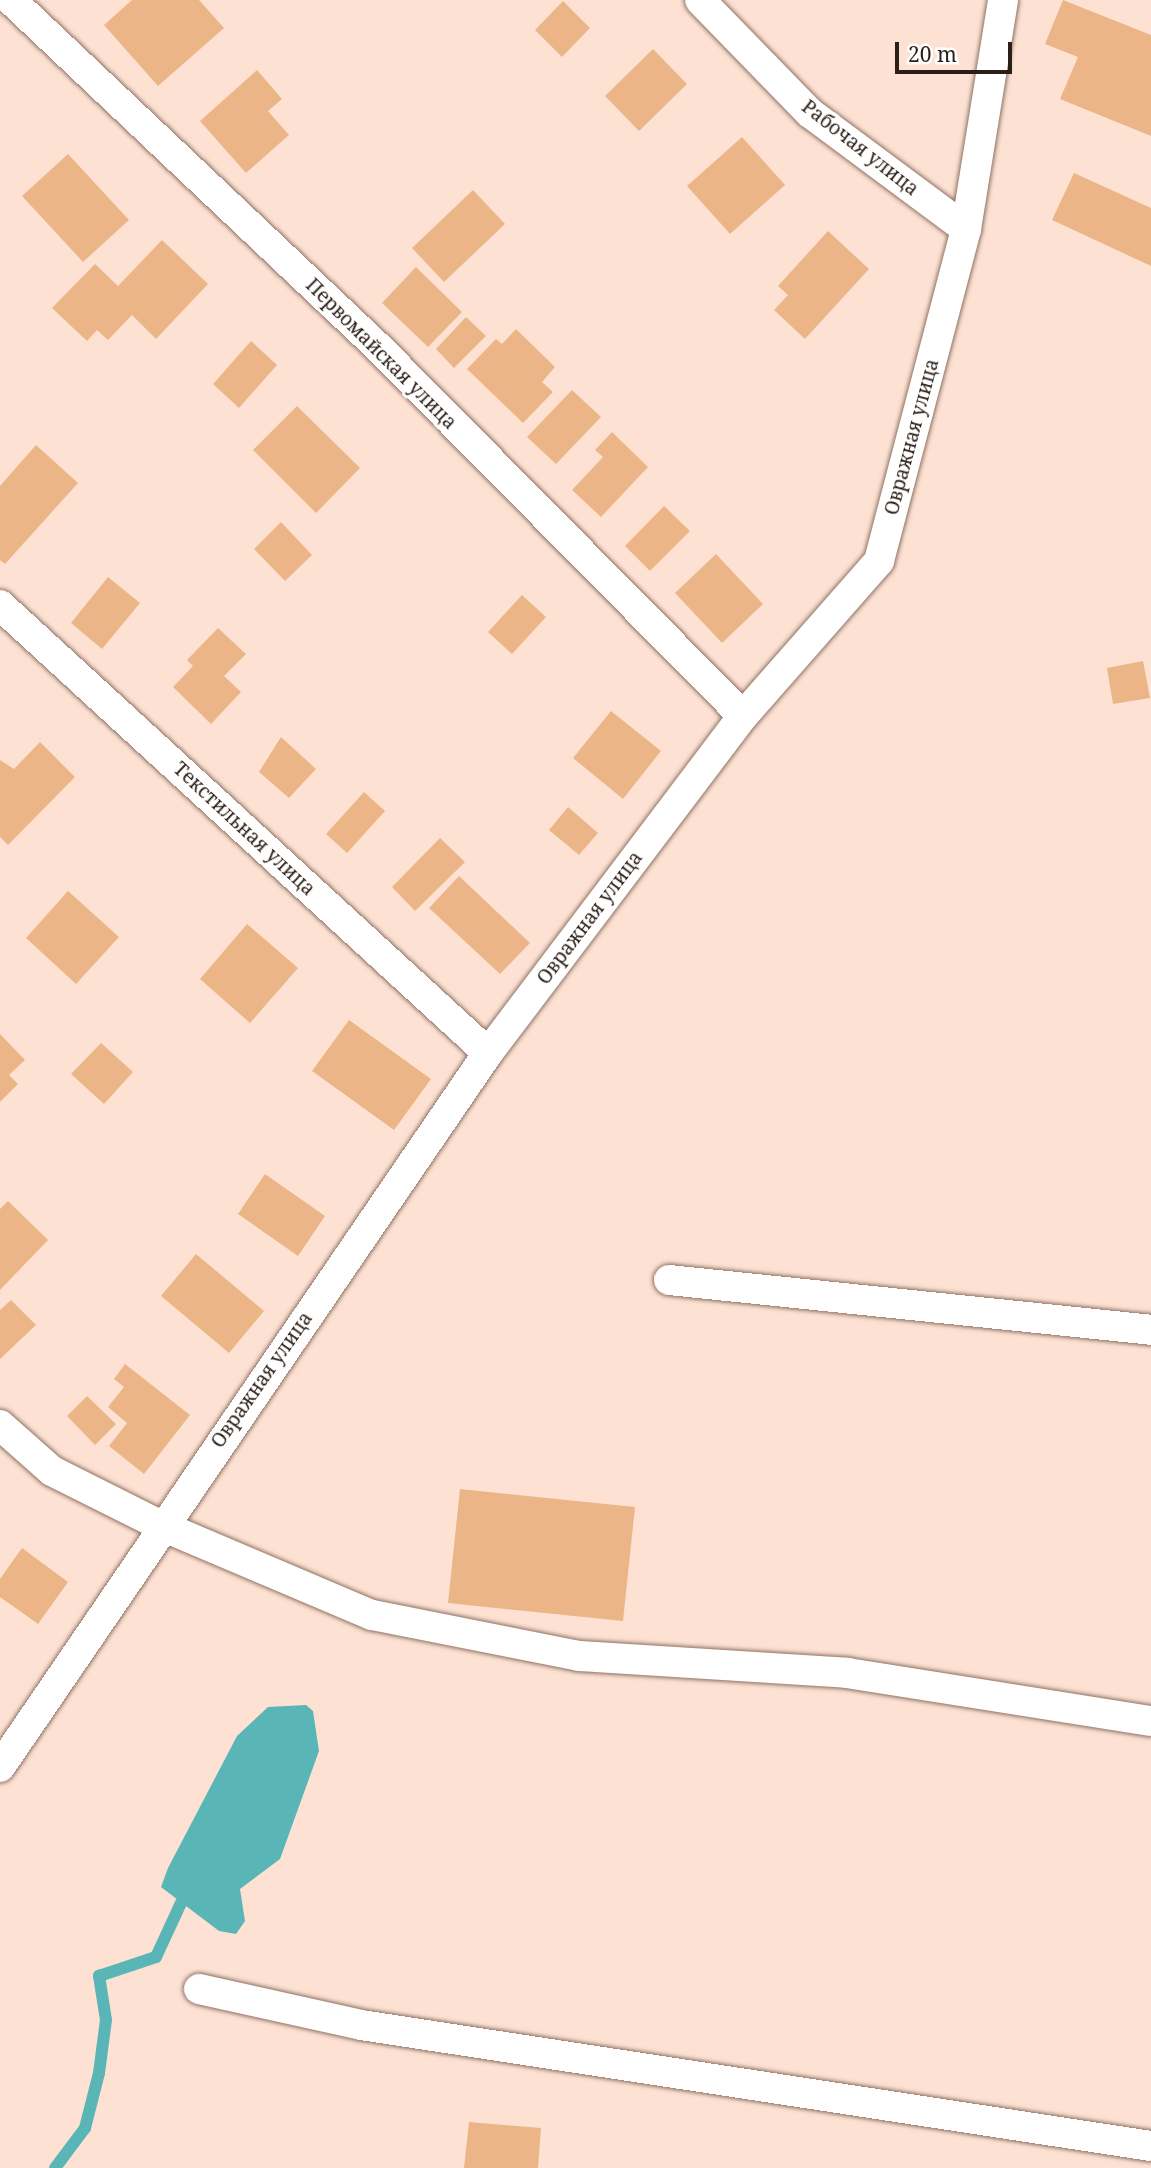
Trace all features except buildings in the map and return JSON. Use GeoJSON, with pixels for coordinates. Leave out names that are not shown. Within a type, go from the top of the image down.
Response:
{"type":"FeatureCollection","features":[{"type":"Feature","properties":{"kind":"street","name":"Первомайская улица"},"geometry":{"type":"LineString","coordinates":[[11,0],[380,349],[743,716]]}},
{"type":"Feature","properties":{"kind":"street","name":"Рабочая улица"},"geometry":{"type":"LineString","coordinates":[[700,0],[810,113],[966,229]]}},
{"type":"Feature","properties":{"kind":"street","name":"Овражная улица"},"geometry":{"type":"LineString","coordinates":[[0,1768],[162,1526],[488,1053],[743,716],[879,561],[966,229],[1003,0]]}},
{"type":"Feature","properties":{"kind":"street","name":"Текстильная улица"},"geometry":{"type":"LineString","coordinates":[[0,605],[488,1053]]}},
{"type":"Feature","properties":{"kind":"street"},"geometry":{"type":"LineString","coordinates":[[669,1280],[1151,1330]]}},
{"type":"Feature","properties":{"kind":"street"},"geometry":{"type":"LineString","coordinates":[[0,1425],[52,1471],[162,1526],[372,1615],[566,1654],[847,1674],[1151,1721]]}},
{"type":"Feature","properties":{"kind":"street"},"geometry":{"type":"LineString","coordinates":[[199,1989],[361,2025],[1151,2146]]}},
{"type":"Feature","properties":{"kind":"water"},"geometry":{"type":"Polygon","coordinates":[[[306,1705],[313,1711],[319,1751],[280,1859],[240,1889],[245,1921],[236,1934],[219,1931],[161,1887],[168,1868],[237,1736],[268,1707],[306,1705]]]}},
{"type":"Feature","properties":{"kind":"waterway"},"geometry":{"type":"LineString","coordinates":[[55,2168],[85,2128],[99,2073],[106,2020],[99,1976],[156,1957],[181,1903]]}}]}
